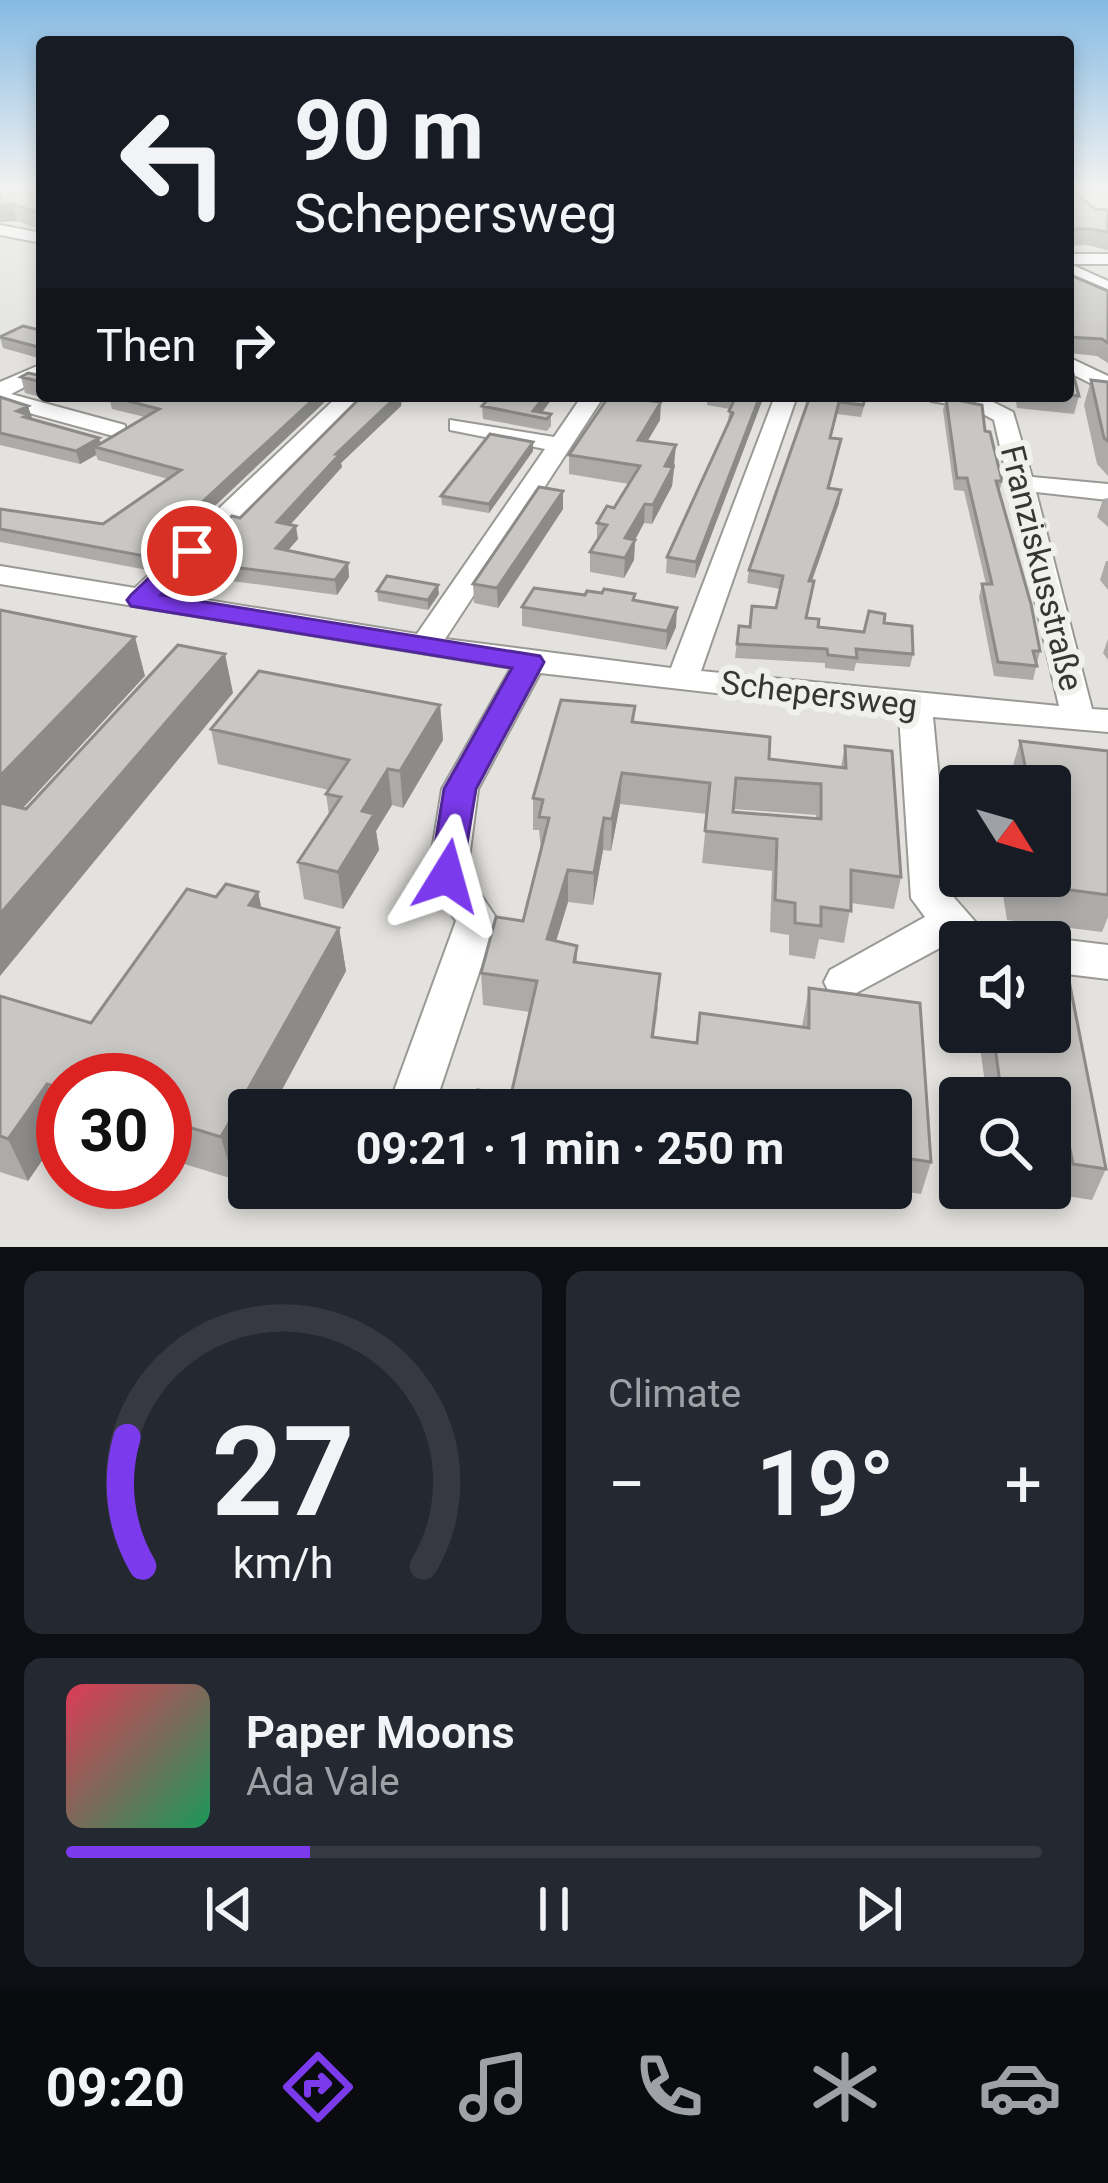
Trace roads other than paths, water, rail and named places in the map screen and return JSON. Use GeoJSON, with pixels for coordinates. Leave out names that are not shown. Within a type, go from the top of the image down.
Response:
{"type":"FeatureCollection","features":[{"type":"Feature","properties":{"kind":"main road"},"geometry":{"type":"LineString","coordinates":[[1074,273],[1108,289]]}},
{"type":"Feature","properties":{"kind":"main road"},"geometry":{"type":"LineString","coordinates":[[1074,282],[1108,298]]}},
{"type":"Feature","properties":{"kind":"street"},"geometry":{"type":"LineString","coordinates":[[1074,259],[1108,259]]}},
{"type":"Feature","properties":{"kind":"street"},"geometry":{"type":"LineString","coordinates":[[0,365],[36,372]]}},
{"type":"Feature","properties":{"kind":"street"},"geometry":{"type":"LineString","coordinates":[[1074,366],[1108,385]]}},
{"type":"Feature","properties":{"kind":"street"},"geometry":{"type":"LineString","coordinates":[[0,395],[36,373]]}},
{"type":"Feature","properties":{"kind":"street"},"geometry":{"type":"LineString","coordinates":[[0,395],[117,430]]}},
{"type":"Feature","properties":{"kind":"street"},"geometry":{"type":"LineString","coordinates":[[140,600],[345,402]]}},
{"type":"Feature","properties":{"kind":"street"},"geometry":{"type":"LineString","coordinates":[[426,644],[589,402]]}},
{"type":"Feature","properties":{"kind":"street"},"geometry":{"type":"LineString","coordinates":[[683,678],[784,402]]}},
{"type":"Feature","properties":{"kind":"street","name":"Franziskusstraße"},"geometry":{"type":"LineString","coordinates":[[978,402],[1005,417],[1093,720]]}},
{"type":"Feature","properties":{"kind":"street"},"geometry":{"type":"LineString","coordinates":[[458,425],[559,445]]}},
{"type":"Feature","properties":{"kind":"street"},"geometry":{"type":"LineString","coordinates":[[1022,483],[1108,492]]}},
{"type":"Feature","properties":{"kind":"street","name":"Schepersweg"},"geometry":{"type":"LineString","coordinates":[[0,574],[530,662],[915,706],[1093,720]]}},
{"type":"Feature","properties":{"kind":"street"},"geometry":{"type":"LineString","coordinates":[[417,1089],[477,919],[447,876],[460,789],[530,662]]}},
{"type":"Feature","properties":{"kind":"street"},"geometry":{"type":"LineString","coordinates":[[915,706],[931,898],[953,921]]}},
{"type":"Feature","properties":{"kind":"street"},"geometry":{"type":"LineString","coordinates":[[845,982],[939,941]]}},
{"type":"Feature","properties":{"kind":"street"},"geometry":{"type":"LineString","coordinates":[[1071,958],[1108,962]]}}]}
